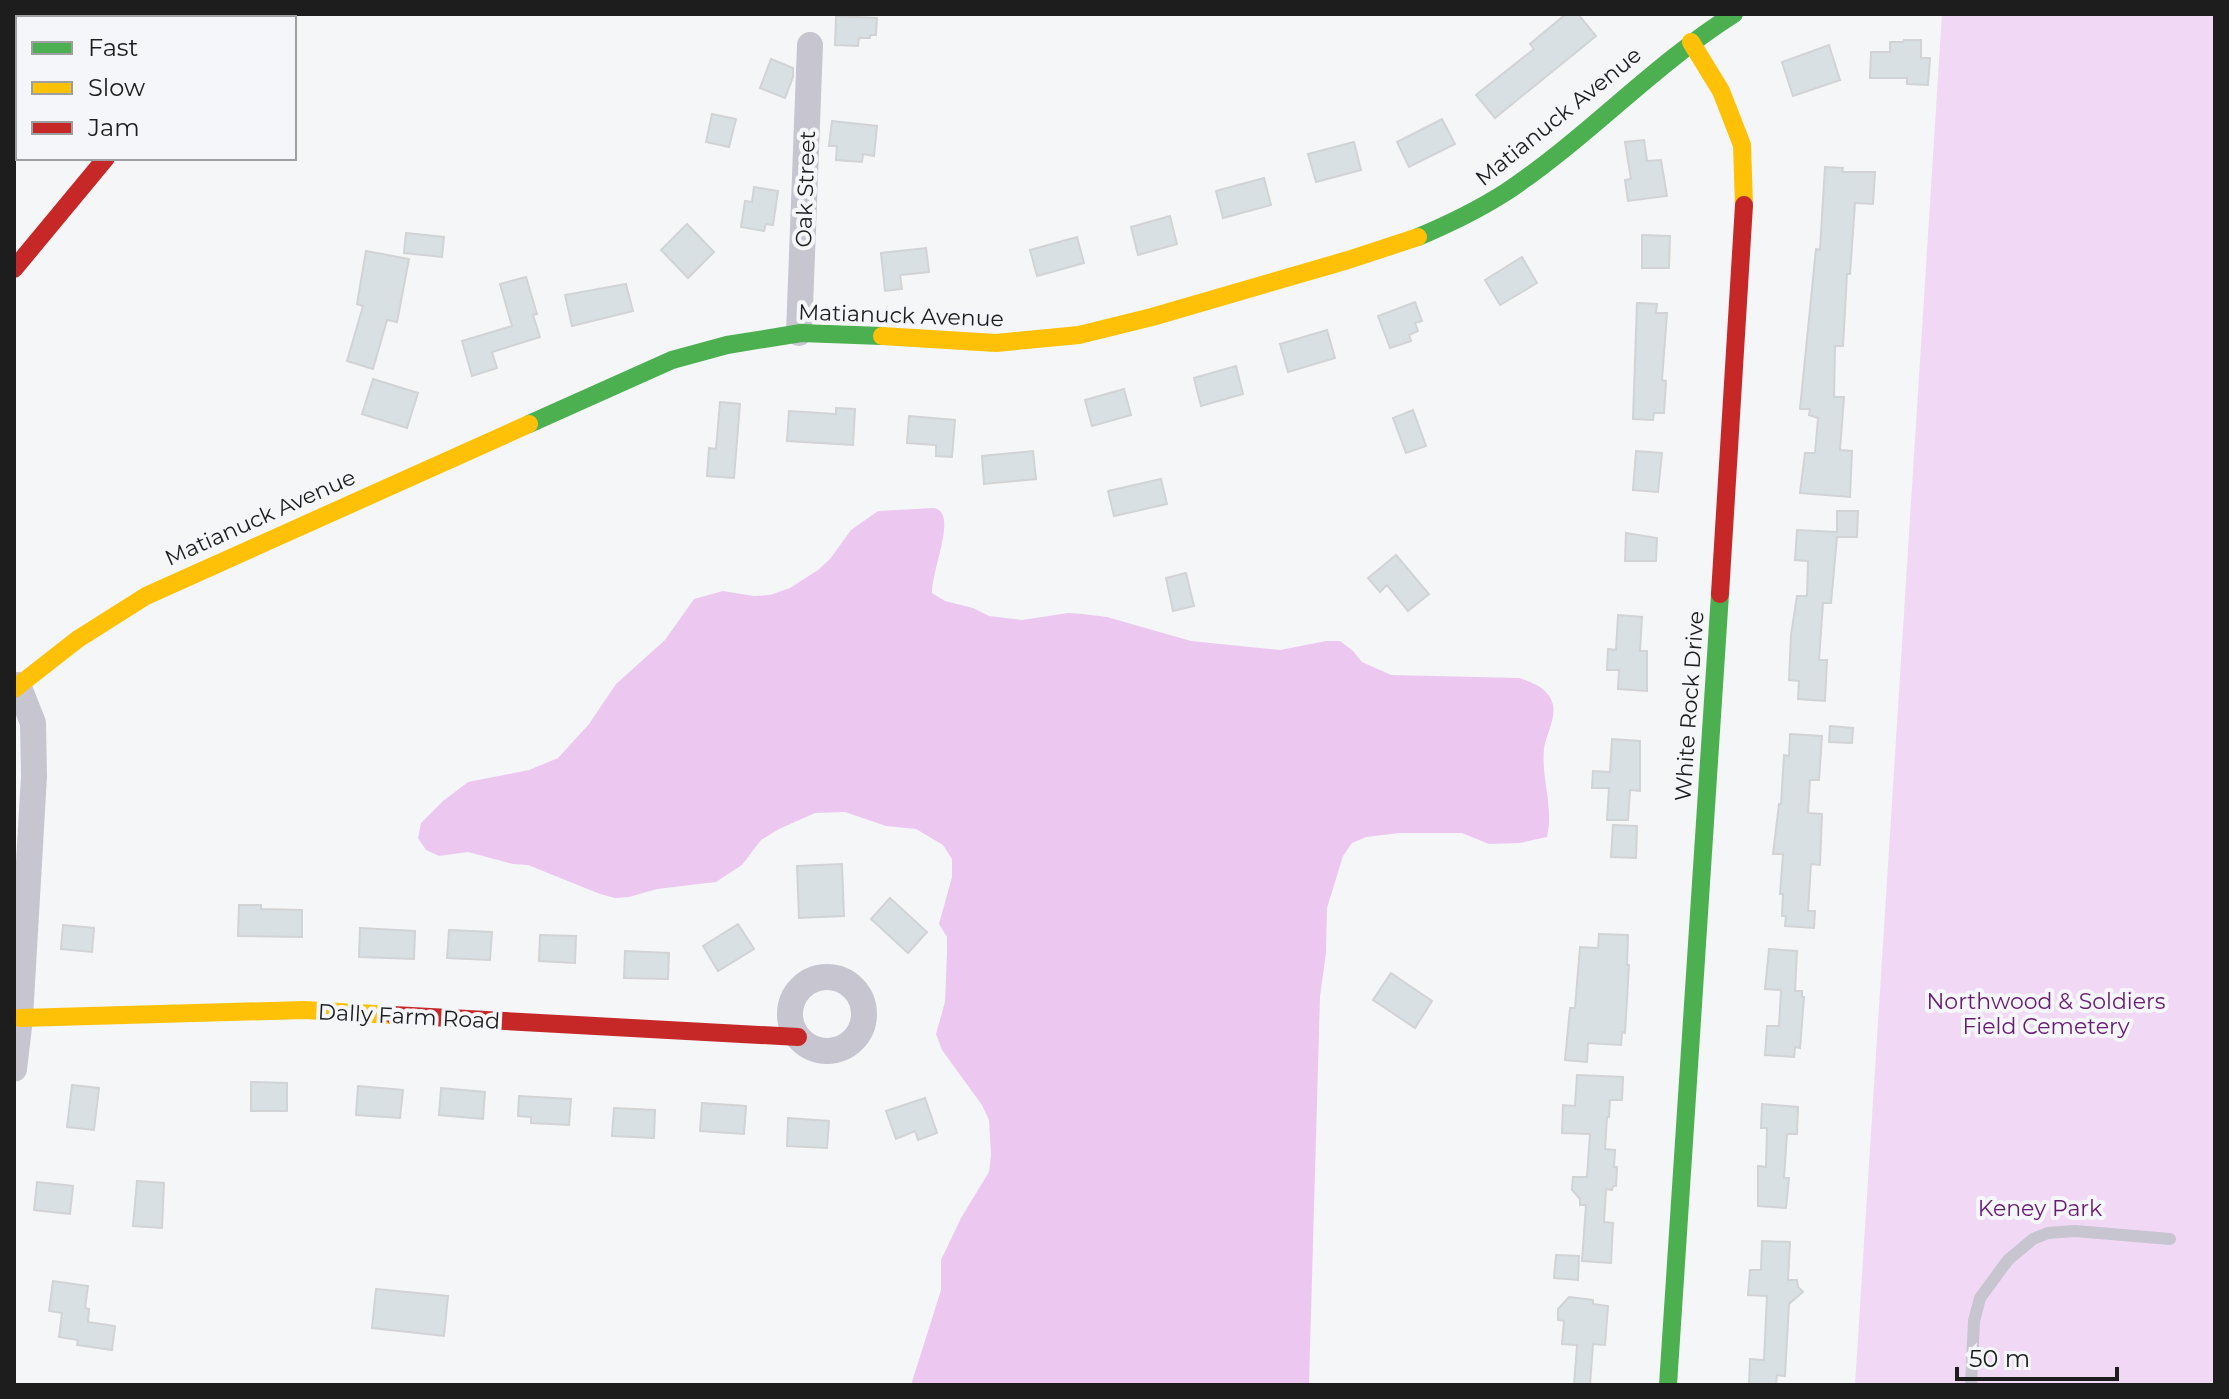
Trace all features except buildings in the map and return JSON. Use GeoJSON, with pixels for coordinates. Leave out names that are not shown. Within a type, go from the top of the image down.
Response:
{"type":"FeatureCollection","features":[{"type":"Feature","properties":{"kind":"main road","name":"Matianuck Avenue"},"geometry":{"type":"LineString","coordinates":[[16,687],[78,639],[146,596],[672,360],[743,341],[799,333],[975,344],[1057,338],[1165,312],[1410,241],[1460,220],[1508,191],[1691,42],[1734,14]]}},
{"type":"Feature","properties":{"kind":"main road","name":"White Rock Drive"},"geometry":{"type":"LineString","coordinates":[[1668,1385],[1745,223],[1742,145],[1721,91],[1691,42]]}},
{"type":"Feature","properties":{"kind":"main road"},"geometry":{"type":"LineString","coordinates":[[14,269],[104,160]]}},
{"type":"Feature","properties":{"kind":"main road","name":"Dally Farm Road"},"geometry":{"type":"LineString","coordinates":[[20,1018],[304,1010],[798,1037]]}},
{"type":"Feature","properties":{"kind":"street","name":"Oak Street"},"geometry":{"type":"LineString","coordinates":[[799,333],[810,45]]}},
{"type":"Feature","properties":{"kind":"street"},"geometry":{"type":"LineString","coordinates":[[14,1069],[20,1018],[34,776],[33,723],[16,687]]}},
{"type":"Feature","properties":{"kind":"lane"},"geometry":{"type":"LineString","coordinates":[[1971,1385],[1974,1321],[1980,1298],[2008,1260],[2033,1239],[2048,1233],[2075,1231],[2170,1239]]}},
{"type":"Feature","properties":{"kind":"green space","name":"Keney Park"},"geometry":{"type":"Polygon","coordinates":[[[1942,14],[2215,14],[2215,1385],[1855,1385],[1942,14]]]}},
{"type":"Feature","properties":{"kind":"shaded area"},"geometry":{"type":"Polygon","coordinates":[[[934,508],[941,512],[944,523],[932,593],[945,601],[973,608],[989,616],[1022,620],[1068,613],[1083,614],[1107,617],[1191,641],[1280,650],[1340,641],[1362,662],[1391,675],[1520,678],[1541,688],[1551,699],[1553,715],[1544,760],[1549,816],[1547,837],[1520,843],[1489,844],[1462,833],[1400,833],[1366,837],[1352,843],[1343,856],[1327,908],[1326,953],[1320,996],[1309,1385],[911,1385],[941,1290],[941,1260],[961,1218],[989,1172],[991,1155],[989,1120],[982,1105],[942,1050],[936,1034],[945,1002],[947,953],[947,937],[939,924],[952,877],[952,859],[943,845],[916,829],[886,826],[845,812],[815,813],[761,840],[742,865],[716,882],[615,898],[528,865],[468,852],[439,856],[426,850],[418,838],[421,823],[468,782],[529,770],[558,758],[589,724],[616,684],[665,640],[694,599],[723,591],[770,595],[790,588],[818,570],[851,530],[878,511],[934,508]]]}},
{"type":"Feature","properties":{"kind":"traffic: fast"},"geometry":{"type":"LineString","coordinates":[[1418,237],[1485,205],[1536,171],[1675,56],[1734,14]]}},
{"type":"Feature","properties":{"kind":"traffic: fast"},"geometry":{"type":"LineString","coordinates":[[529,424],[672,360],[727,345],[801,333],[882,336]]}},
{"type":"Feature","properties":{"kind":"traffic: fast"},"geometry":{"type":"LineString","coordinates":[[1668,1385],[1720,594]]}},
{"type":"Feature","properties":{"kind":"traffic: slow"},"geometry":{"type":"LineString","coordinates":[[1691,42],[1721,91],[1742,145],[1744,205]]}},
{"type":"Feature","properties":{"kind":"traffic: slow"},"geometry":{"type":"LineString","coordinates":[[882,336],[996,343],[1079,335],[1152,317],[1418,237]]}},
{"type":"Feature","properties":{"kind":"traffic: slow"},"geometry":{"type":"LineString","coordinates":[[14,689],[78,639],[146,596],[529,424]]}},
{"type":"Feature","properties":{"kind":"traffic: slow"},"geometry":{"type":"LineString","coordinates":[[20,1018],[304,1010],[393,1015]]}},
{"type":"Feature","properties":{"kind":"traffic: jam"},"geometry":{"type":"LineString","coordinates":[[14,269],[104,160]]}},
{"type":"Feature","properties":{"kind":"traffic: jam"},"geometry":{"type":"LineString","coordinates":[[1720,594],[1744,205]]}},
{"type":"Feature","properties":{"kind":"traffic: jam"},"geometry":{"type":"LineString","coordinates":[[393,1015],[798,1037]]}},
{"type":"Feature","properties":{"kind":"park label","name":"Northwood & Soldiers Field Cemetery"},"geometry":{"type":"Point","coordinates":[2046,1014]}}]}
